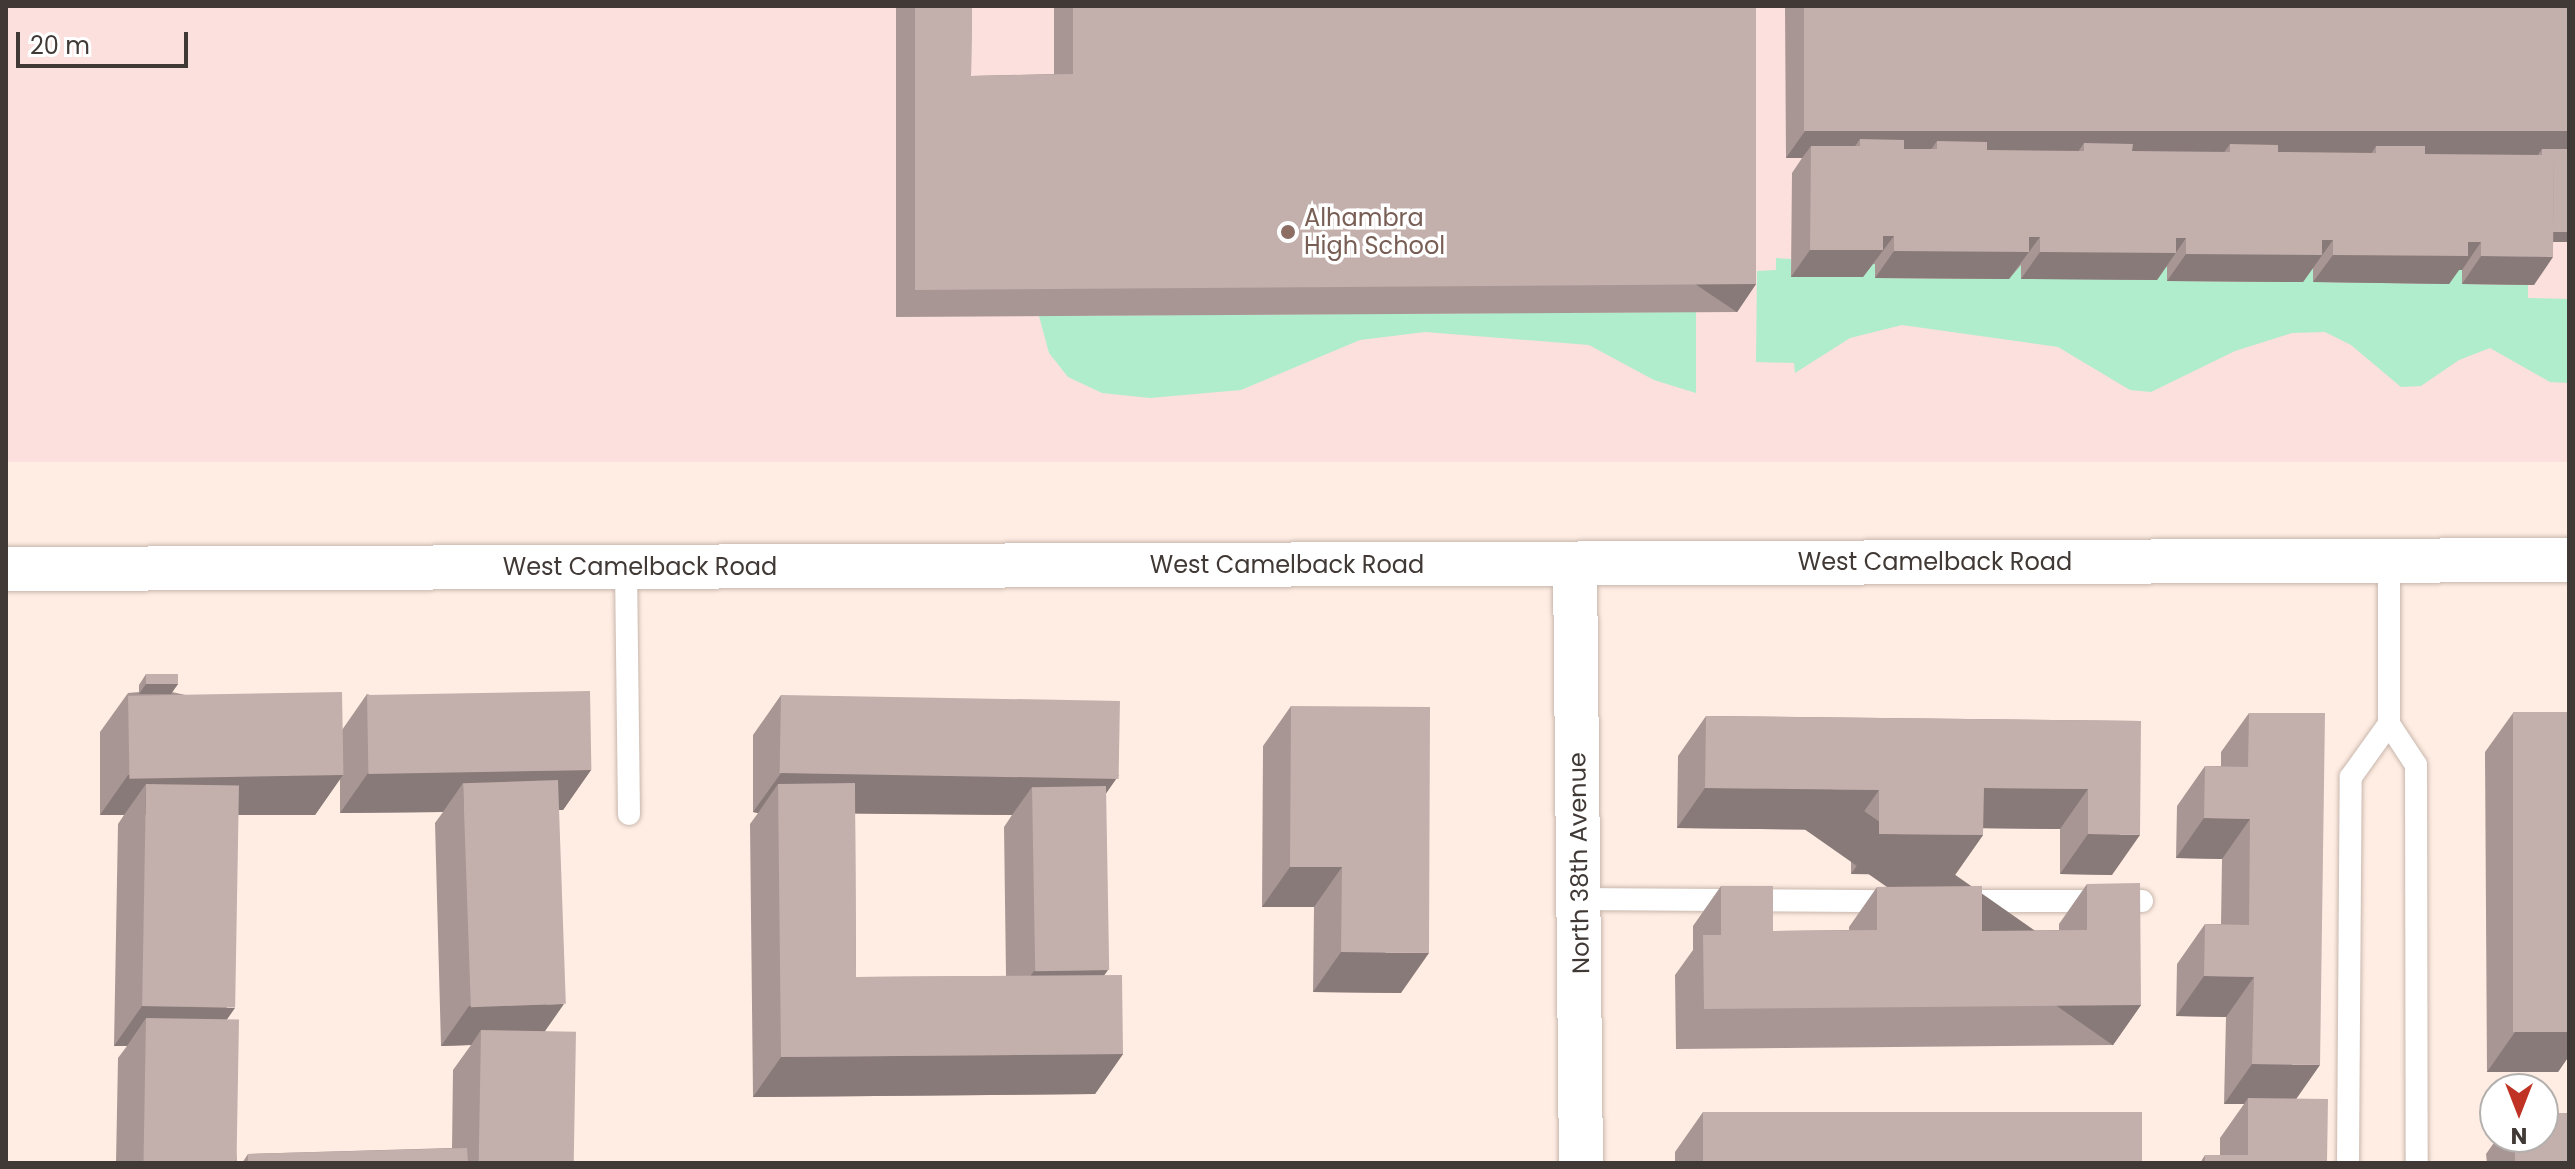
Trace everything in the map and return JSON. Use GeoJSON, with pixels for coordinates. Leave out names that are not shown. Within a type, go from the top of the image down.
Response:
{"type":"FeatureCollection","features":[{"type":"Feature","properties":{"kind":"main road","name":"West Camelback Road"},"geometry":{"type":"LineString","coordinates":[[6,569],[2569,560]]}},
{"type":"Feature","properties":{"kind":"main road","name":"North 38th Avenue"},"geometry":{"type":"LineString","coordinates":[[1575,564],[1581,1163]]}},
{"type":"Feature","properties":{"kind":"lane"},"geometry":{"type":"LineString","coordinates":[[2389,560],[2389,724],[2416,765],[2417,1163]]}},
{"type":"Feature","properties":{"kind":"lane"},"geometry":{"type":"LineString","coordinates":[[626,568],[629,814]]}},
{"type":"Feature","properties":{"kind":"lane"},"geometry":{"type":"LineString","coordinates":[[2348,1163],[2351,777],[2389,724]]}},
{"type":"Feature","properties":{"kind":"lane"},"geometry":{"type":"LineString","coordinates":[[1579,899],[2142,901]]}},
{"type":"Feature","properties":{"kind":"shaded area","name":"Alhambra High School"},"geometry":{"type":"Polygon","coordinates":[[[6,6],[2569,6],[2569,462],[6,462],[6,6]]]}},
{"type":"Feature","properties":{"kind":"green space"},"geometry":{"type":"Polygon","coordinates":[[[1776,258],[1791,259],[1791,277],[1863,264],[1875,264],[1875,278],[2009,279],[2009,265],[2021,265],[2021,279],[2167,266],[2167,281],[2302,282],[2303,268],[2313,268],[2314,282],[2448,284],[2449,270],[2462,270],[2464,284],[2528,285],[2528,298],[2569,299],[2569,383],[2550,382],[2490,348],[2459,360],[2421,386],[2401,387],[2351,345],[2325,332],[2292,333],[2235,351],[2151,392],[2130,390],[2058,347],[1902,325],[1850,338],[1795,373],[1794,363],[1756,362],[1757,271],[1776,270],[1776,258]]]}},
{"type":"Feature","properties":{"kind":"green space"},"geometry":{"type":"Polygon","coordinates":[[[1696,312],[1696,393],[1654,380],[1589,345],[1425,332],[1360,340],[1241,390],[1150,398],[1102,393],[1068,377],[1049,353],[1039,316],[1696,312]]]}},
{"type":"Feature","properties":{"kind":"building"},"geometry":{"type":"Polygon","coordinates":[[[915,6],[972,6],[971,76],[1073,74],[1073,6],[1756,6],[1756,284],[915,290],[915,6]]]}},
{"type":"Feature","properties":{"kind":"building"},"geometry":{"type":"Polygon","coordinates":[[[1804,6],[2569,6],[2569,131],[1804,131],[1804,6]]]}},
{"type":"Feature","properties":{"kind":"building"},"geometry":{"type":"Polygon","coordinates":[[[1860,139],[1904,140],[1904,149],[1937,149],[1937,141],[1987,142],[1987,150],[2084,151],[2084,143],[2133,144],[2132,151],[2230,152],[2230,144],[2278,145],[2278,152],[2376,153],[2376,146],[2425,146],[2425,154],[2554,155],[2553,257],[2481,256],[2481,242],[2468,242],[2468,256],[2333,255],[2333,240],[2322,240],[2322,255],[2186,254],[2186,238],[2176,238],[2176,253],[2040,252],[2040,237],[2029,237],[2029,252],[1894,251],[1894,236],[1883,236],[1883,250],[1810,250],[1811,146],[1860,146],[1860,139]]]}},
{"type":"Feature","properties":{"kind":"building"},"geometry":{"type":"Polygon","coordinates":[[[2542,149],[2569,149],[2569,232],[2553,232],[2554,155],[2542,155],[2542,149]]]}},
{"type":"Feature","properties":{"kind":"building"},"geometry":{"type":"Polygon","coordinates":[[[146,674],[178,674],[178,684],[146,684],[146,674]]]}},
{"type":"Feature","properties":{"kind":"building"},"geometry":{"type":"Polygon","coordinates":[[[590,691],[591,770],[368,774],[367,695],[590,691]]]}},
{"type":"Feature","properties":{"kind":"building"},"geometry":{"type":"Polygon","coordinates":[[[342,692],[343,775],[129,779],[128,696],[342,692]]]}},
{"type":"Feature","properties":{"kind":"building"},"geometry":{"type":"Polygon","coordinates":[[[781,695],[1120,701],[1119,779],[780,773],[781,695]]]}},
{"type":"Feature","properties":{"kind":"building"},"geometry":{"type":"Polygon","coordinates":[[[1291,706],[1430,707],[1429,953],[1341,952],[1342,867],[1290,867],[1291,706]]]}},
{"type":"Feature","properties":{"kind":"building"},"geometry":{"type":"Polygon","coordinates":[[[2513,712],[2569,712],[2569,1032],[2513,1032],[2513,712]]]}},
{"type":"Feature","properties":{"kind":"building"},"geometry":{"type":"Polygon","coordinates":[[[2249,713],[2325,713],[2320,1065],[2252,1064],[2254,977],[2204,976],[2205,924],[2249,925],[2250,819],[2204,818],[2205,766],[2248,767],[2249,713]]]}},
{"type":"Feature","properties":{"kind":"building"},"geometry":{"type":"Polygon","coordinates":[[[1706,716],[2141,721],[2140,835],[2088,834],[2088,789],[1984,788],[1983,835],[1879,834],[1879,790],[1705,788],[1706,716]]]}},
{"type":"Feature","properties":{"kind":"building"},"geometry":{"type":"Polygon","coordinates":[[[558,780],[566,1004],[471,1007],[463,783],[558,780]]]}},
{"type":"Feature","properties":{"kind":"building"},"geometry":{"type":"Polygon","coordinates":[[[855,783],[856,977],[1122,975],[1123,1054],[781,1057],[778,784],[855,783]]]}},
{"type":"Feature","properties":{"kind":"building"},"geometry":{"type":"Polygon","coordinates":[[[146,784],[239,786],[235,1008],[142,1006],[146,784]]]}},
{"type":"Feature","properties":{"kind":"building"},"geometry":{"type":"Polygon","coordinates":[[[1106,786],[1109,970],[1035,971],[1032,787],[1106,786]]]}},
{"type":"Feature","properties":{"kind":"building"},"geometry":{"type":"Polygon","coordinates":[[[2140,883],[2141,1005],[1704,1009],[1703,935],[1721,935],[1721,886],[1773,886],[1773,931],[1877,930],[1877,887],[1982,886],[1982,931],[2087,930],[2087,884],[2140,883]]]}},
{"type":"Feature","properties":{"kind":"building"},"geometry":{"type":"Polygon","coordinates":[[[146,1018],[239,1020],[236,1163],[143,1163],[146,1018]]]}},
{"type":"Feature","properties":{"kind":"building"},"geometry":{"type":"Polygon","coordinates":[[[481,1030],[576,1032],[574,1163],[479,1163],[481,1030]]]}},
{"type":"Feature","properties":{"kind":"building"},"geometry":{"type":"Polygon","coordinates":[[[2248,1098],[2328,1099],[2327,1163],[2205,1163],[2205,1155],[2248,1155],[2248,1098]]]}},
{"type":"Feature","properties":{"kind":"building"},"geometry":{"type":"Polygon","coordinates":[[[1703,1112],[2142,1112],[2142,1163],[1703,1163],[1703,1112]]]}},
{"type":"Feature","properties":{"kind":"building"},"geometry":{"type":"Polygon","coordinates":[[[2559,1113],[2569,1113],[2569,1163],[2515,1163],[2515,1153],[2559,1153],[2559,1113]]]}},
{"type":"Feature","properties":{"kind":"building"},"geometry":{"type":"Polygon","coordinates":[[[467,1148],[468,1163],[248,1163],[248,1154],[467,1148]]]}},
{"type":"Feature","properties":{"kind":"place","name":"Alhambra High School"},"geometry":{"type":"Point","coordinates":[1288,232]}}]}
